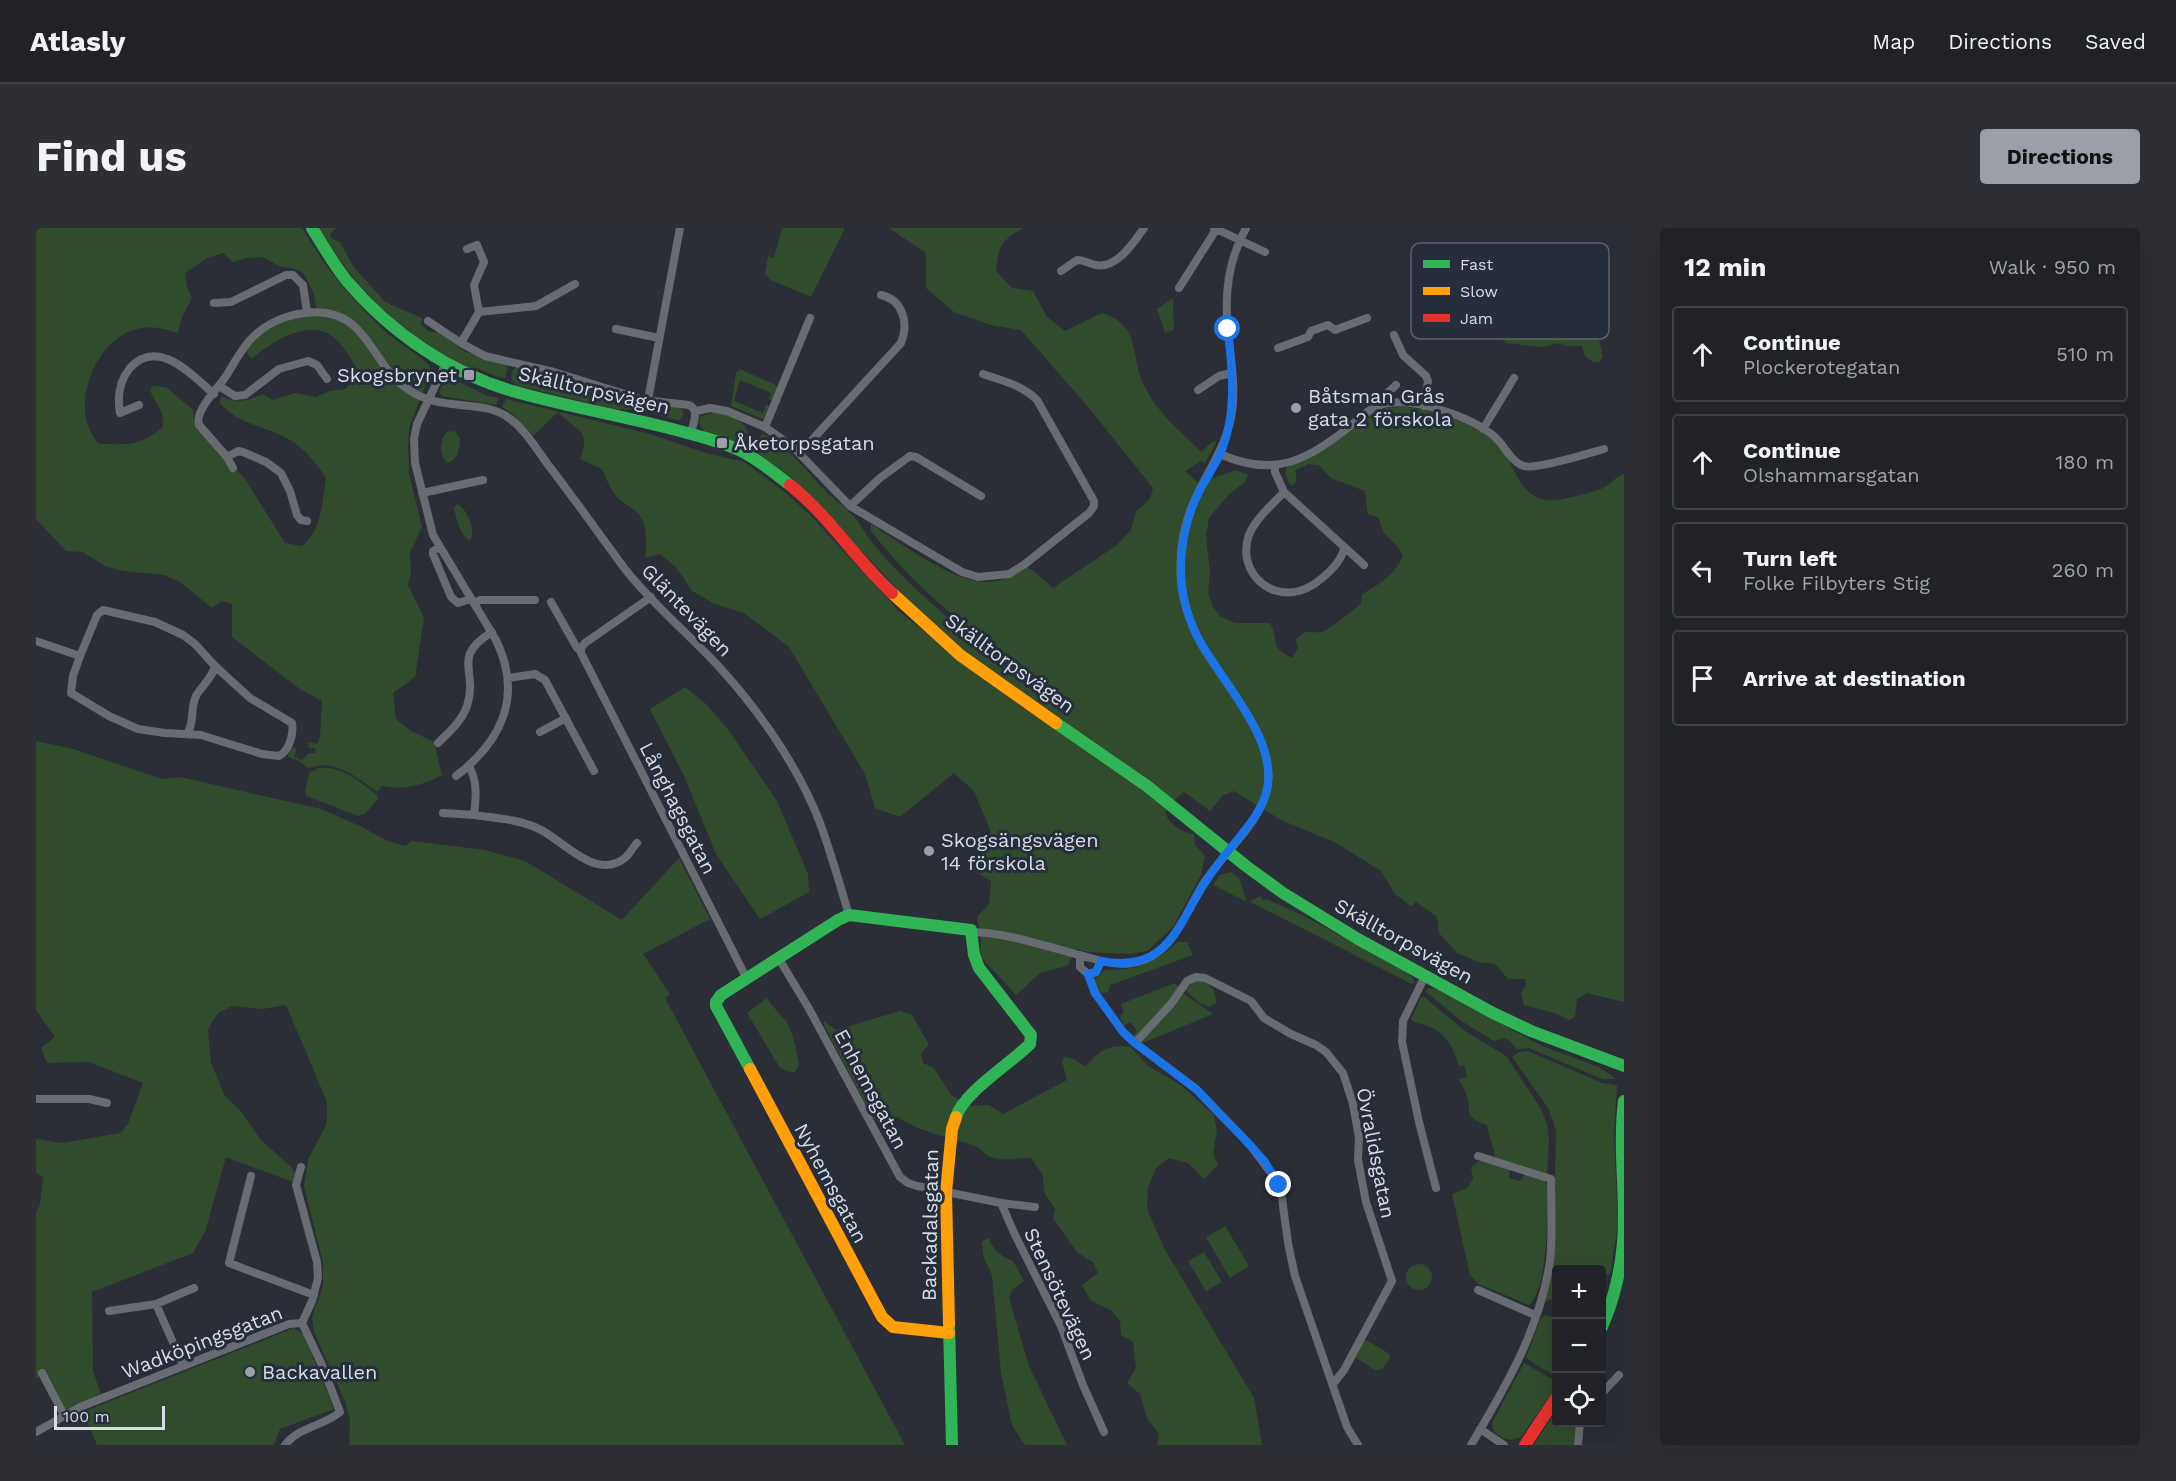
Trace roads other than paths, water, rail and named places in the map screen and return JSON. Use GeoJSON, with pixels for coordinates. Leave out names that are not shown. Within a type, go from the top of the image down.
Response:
{"type":"FeatureCollection","features":[{"type":"Feature","properties":{"kind":"street","name":"Skälltorpsvägen"},"geometry":{"type":"LineString","coordinates":[[312,228],[336,266],[361,297],[406,337],[446,363],[492,385],[518,393],[624,416],[722,442],[779,475],[805,497],[876,578],[935,634],[968,661],[1174,806],[1228,852],[1283,893],[1425,976],[1531,1031],[1624,1066]]}},
{"type":"Feature","properties":{"kind":"street"},"geometry":{"type":"LineString","coordinates":[[648,400],[680,228]]}},
{"type":"Feature","properties":{"kind":"street"},"geometry":{"type":"LineString","coordinates":[[1061,271],[1074,261],[1081,259],[1099,266],[1110,263],[1131,246],[1144,228]]}},
{"type":"Feature","properties":{"kind":"street"},"geometry":{"type":"LineString","coordinates":[[1179,288],[1216,228],[1265,252]]}},
{"type":"Feature","properties":{"kind":"street"},"geometry":{"type":"LineString","coordinates":[[747,979],[849,915],[941,925],[969,929],[972,932],[1013,937],[1118,964],[1144,960],[1166,946],[1177,933],[1204,882],[1258,813],[1266,794],[1269,778],[1267,758],[1261,740],[1196,634],[1186,609],[1182,588],[1182,550],[1189,517],[1196,497],[1220,454],[1231,415],[1233,373],[1226,297],[1230,271],[1246,228]]}},
{"type":"Feature","properties":{"kind":"street"},"geometry":{"type":"LineString","coordinates":[[461,343],[479,312],[474,285],[484,262],[484,257],[477,245],[467,249]]}},
{"type":"Feature","properties":{"kind":"street"},"geometry":{"type":"LineString","coordinates":[[214,303],[231,302],[286,275],[293,275],[303,285],[307,312],[276,322],[256,333],[200,411],[198,420],[203,430],[227,457],[232,468]]}},
{"type":"Feature","properties":{"kind":"street"},"geometry":{"type":"LineString","coordinates":[[479,312],[536,306],[574,284]]}},
{"type":"Feature","properties":{"kind":"street"},"geometry":{"type":"LineString","coordinates":[[800,453],[901,343],[904,328],[903,315],[894,301],[881,295]]}},
{"type":"Feature","properties":{"kind":"street","name":"Gläntevägen"},"geometry":{"type":"LineString","coordinates":[[307,312],[330,314],[352,325],[366,339],[394,378],[406,389],[427,400],[441,404],[489,409],[512,420],[536,448],[628,572],[722,670],[755,709],[778,743],[820,822],[849,915]]}},
{"type":"Feature","properties":{"kind":"street"},"geometry":{"type":"LineString","coordinates":[[765,427],[810,318]]}},
{"type":"Feature","properties":{"kind":"street"},"geometry":{"type":"LineString","coordinates":[[1278,348],[1308,337],[1311,331],[1328,325],[1335,330],[1367,318]]}},
{"type":"Feature","properties":{"kind":"street"},"geometry":{"type":"LineString","coordinates":[[428,321],[461,343],[492,358],[554,372],[611,391],[648,400],[682,403],[694,407],[696,411],[691,434]]}},
{"type":"Feature","properties":{"kind":"street"},"geometry":{"type":"LineString","coordinates":[[616,329],[659,338]]}},
{"type":"Feature","properties":{"kind":"street"},"geometry":{"type":"LineString","coordinates":[[1394,335],[1403,355],[1426,376],[1428,381],[1424,406]]}},
{"type":"Feature","properties":{"kind":"street"},"geometry":{"type":"LineString","coordinates":[[139,405],[120,413],[120,391],[123,377],[139,360],[149,356],[174,361],[217,390],[235,396],[245,395],[279,369],[308,362],[317,365],[327,379]]}},
{"type":"Feature","properties":{"kind":"street"},"geometry":{"type":"LineString","coordinates":[[446,363],[417,424],[414,439],[415,463],[428,521],[439,546],[492,632],[504,656],[508,678],[507,700],[498,731],[486,748],[456,776]]}},
{"type":"Feature","properties":{"kind":"street"},"geometry":{"type":"LineString","coordinates":[[1198,390],[1219,376],[1233,373]]}},
{"type":"Feature","properties":{"kind":"street"},"geometry":{"type":"LineString","coordinates":[[696,411],[710,408],[727,411],[765,427],[800,453],[850,506],[952,567],[978,577],[999,576],[1015,570],[1089,513],[1094,506],[1093,498],[1037,400],[1011,383],[983,374]]}},
{"type":"Feature","properties":{"kind":"street"},"geometry":{"type":"LineString","coordinates":[[1483,429],[1514,378]]}},
{"type":"Feature","properties":{"kind":"street"},"geometry":{"type":"LineString","coordinates":[[1377,407],[1379,401],[1396,385]]}},
{"type":"Feature","properties":{"kind":"street"},"geometry":{"type":"LineString","coordinates":[[1220,454],[1253,465],[1275,466],[1292,461],[1322,447],[1377,407],[1388,403],[1424,406],[1464,420],[1493,435],[1515,460],[1524,466],[1573,458],[1604,449]]}},
{"type":"Feature","properties":{"kind":"street"},"geometry":{"type":"LineString","coordinates":[[227,457],[238,451],[243,452],[276,468],[286,481],[297,515],[307,521]]}},
{"type":"Feature","properties":{"kind":"street"},"geometry":{"type":"LineString","coordinates":[[850,506],[880,478],[910,456],[916,457],[981,496]]}},
{"type":"Feature","properties":{"kind":"street"},"geometry":{"type":"LineString","coordinates":[[1275,466],[1275,472],[1284,492],[1364,565]]}},
{"type":"Feature","properties":{"kind":"street"},"geometry":{"type":"LineString","coordinates":[[422,493],[483,480]]}},
{"type":"Feature","properties":{"kind":"street"},"geometry":{"type":"LineString","coordinates":[[1284,492],[1261,517],[1249,535],[1246,557],[1253,575],[1259,582],[1280,592],[1297,592],[1306,589],[1333,567],[1344,548]]}},
{"type":"Feature","properties":{"kind":"street"},"geometry":{"type":"LineString","coordinates":[[439,546],[433,554],[451,597],[458,603],[480,600],[535,600]]}},
{"type":"Feature","properties":{"kind":"street"},"geometry":{"type":"LineString","coordinates":[[581,651],[585,644],[651,597]]}},
{"type":"Feature","properties":{"kind":"street","name":"Långhagsgatan"},"geometry":{"type":"LineString","coordinates":[[551,602],[577,648],[581,651],[588,669],[747,979]]}},
{"type":"Feature","properties":{"kind":"street"},"geometry":{"type":"LineString","coordinates":[[103,610],[150,620],[175,630],[195,644],[216,671],[250,698],[292,723],[293,728],[286,751],[279,756],[262,754],[191,732],[165,734],[138,729],[110,716],[71,693],[70,688],[72,676],[97,615],[103,610]]}},
{"type":"Feature","properties":{"kind":"street"},"geometry":{"type":"LineString","coordinates":[[438,743],[454,728],[466,708],[470,690],[467,665],[470,651],[477,642],[492,632]]}},
{"type":"Feature","properties":{"kind":"street"},"geometry":{"type":"LineString","coordinates":[[36,641],[80,656]]}},
{"type":"Feature","properties":{"kind":"street"},"geometry":{"type":"LineString","coordinates":[[191,732],[196,697],[216,671]]}},
{"type":"Feature","properties":{"kind":"street"},"geometry":{"type":"LineString","coordinates":[[508,678],[535,674],[542,677],[550,687],[594,771]]}},
{"type":"Feature","properties":{"kind":"street"},"geometry":{"type":"LineString","coordinates":[[540,732],[566,718]]}},
{"type":"Feature","properties":{"kind":"street"},"geometry":{"type":"LineString","coordinates":[[469,766],[475,778],[474,815]]}},
{"type":"Feature","properties":{"kind":"street"},"geometry":{"type":"LineString","coordinates":[[443,813],[474,815],[538,828],[593,864],[612,865],[625,857],[637,843]]}},
{"type":"Feature","properties":{"kind":"street","name":"Backadalsgatan"},"geometry":{"type":"LineString","coordinates":[[952,1445],[946,1191],[952,1129],[958,1112],[982,1084],[1026,1048],[1032,1039],[1029,1031],[979,968],[974,955],[972,932]]}},
{"type":"Feature","properties":{"kind":"street"},"geometry":{"type":"LineString","coordinates":[[1080,956],[1080,967],[1088,974],[1095,993],[1123,1032],[1196,1089],[1254,1144],[1270,1170],[1281,1191],[1289,1252],[1302,1285],[1350,1434],[1358,1445]]}},
{"type":"Feature","properties":{"kind":"street","name":"Enhemsgatan"},"geometry":{"type":"LineString","coordinates":[[779,959],[808,1007],[900,1177],[914,1185],[1001,1203],[1035,1207]]}},
{"type":"Feature","properties":{"kind":"street"},"geometry":{"type":"LineString","coordinates":[[1088,974],[1096,972],[1101,961]]}},
{"type":"Feature","properties":{"kind":"street"},"geometry":{"type":"LineString","coordinates":[[1425,976],[1403,1021],[1402,1042],[1436,1188]]}},
{"type":"Feature","properties":{"kind":"street","name":"Övralidsgatan"},"geometry":{"type":"LineString","coordinates":[[1135,1043],[1171,1004],[1187,981],[1196,977],[1205,978],[1251,1001],[1264,1018],[1316,1045],[1326,1052],[1343,1073],[1353,1104],[1359,1138],[1358,1160],[1366,1202],[1392,1281],[1344,1370],[1333,1384]]}},
{"type":"Feature","properties":{"kind":"street","name":"Nyhemsgatan"},"geometry":{"type":"LineString","coordinates":[[747,979],[721,995],[716,1006],[861,1281],[882,1317],[893,1327],[949,1333]]}},
{"type":"Feature","properties":{"kind":"street"},"geometry":{"type":"LineString","coordinates":[[36,1099],[89,1099],[107,1103]]}},
{"type":"Feature","properties":{"kind":"street"},"geometry":{"type":"LineString","coordinates":[[1604,1319],[1617,1277],[1623,1230],[1621,1119],[1624,1101]]}},
{"type":"Feature","properties":{"kind":"street"},"geometry":{"type":"LineString","coordinates":[[1471,1445],[1515,1369],[1535,1315],[1550,1261],[1551,1179],[1478,1156]]}},
{"type":"Feature","properties":{"kind":"street"},"geometry":{"type":"LineString","coordinates":[[301,1167],[296,1185],[317,1262],[318,1278],[314,1295],[302,1323]]}},
{"type":"Feature","properties":{"kind":"street"},"geometry":{"type":"LineString","coordinates":[[251,1176],[228,1263],[314,1295]]}},
{"type":"Feature","properties":{"kind":"street","name":"Stensötevägen"},"geometry":{"type":"LineString","coordinates":[[1001,1203],[1010,1226],[1061,1326],[1104,1432]]}},
{"type":"Feature","properties":{"kind":"street"},"geometry":{"type":"LineString","coordinates":[[109,1311],[156,1304],[194,1288]]}},
{"type":"Feature","properties":{"kind":"street"},"geometry":{"type":"LineString","coordinates":[[1478,1290],[1535,1315]]}},
{"type":"Feature","properties":{"kind":"street"},"geometry":{"type":"LineString","coordinates":[[156,1304],[183,1365]]}},
{"type":"Feature","properties":{"kind":"street","name":"Wadköpingsgatan"},"geometry":{"type":"LineString","coordinates":[[36,1432],[80,1407],[289,1324],[302,1323],[322,1365],[340,1412],[332,1419],[294,1436],[285,1445]]}},
{"type":"Feature","properties":{"kind":"street"},"geometry":{"type":"LineString","coordinates":[[42,1373],[64,1415]]}},
{"type":"Feature","properties":{"kind":"street"},"geometry":{"type":"LineString","coordinates":[[1606,1389],[1619,1375]]}},
{"type":"Feature","properties":{"kind":"street"},"geometry":{"type":"LineString","coordinates":[[1525,1445],[1552,1405]]}},
{"type":"Feature","properties":{"kind":"street"},"geometry":{"type":"LineString","coordinates":[[1578,1445],[1580,1427]]}},
{"type":"Feature","properties":{"kind":"street"},"geometry":{"type":"LineString","coordinates":[[1480,1429],[1504,1445]]}},
{"type":"Feature","properties":{"kind":"place","name":"Skogsbrynet"},"geometry":{"type":"Point","coordinates":[469,375]}},
{"type":"Feature","properties":{"kind":"place","name":"Båtsman Grås gata 2 förskola"},"geometry":{"type":"Point","coordinates":[1296,408]}},
{"type":"Feature","properties":{"kind":"place","name":"Åketorpsgatan"},"geometry":{"type":"Point","coordinates":[722,443]}},
{"type":"Feature","properties":{"kind":"place","name":"Skogsängsvägen 14 förskola"},"geometry":{"type":"Point","coordinates":[929,851]}},
{"type":"Feature","properties":{"kind":"place","name":"Backavallen"},"geometry":{"type":"Point","coordinates":[250,1372]}}]}
